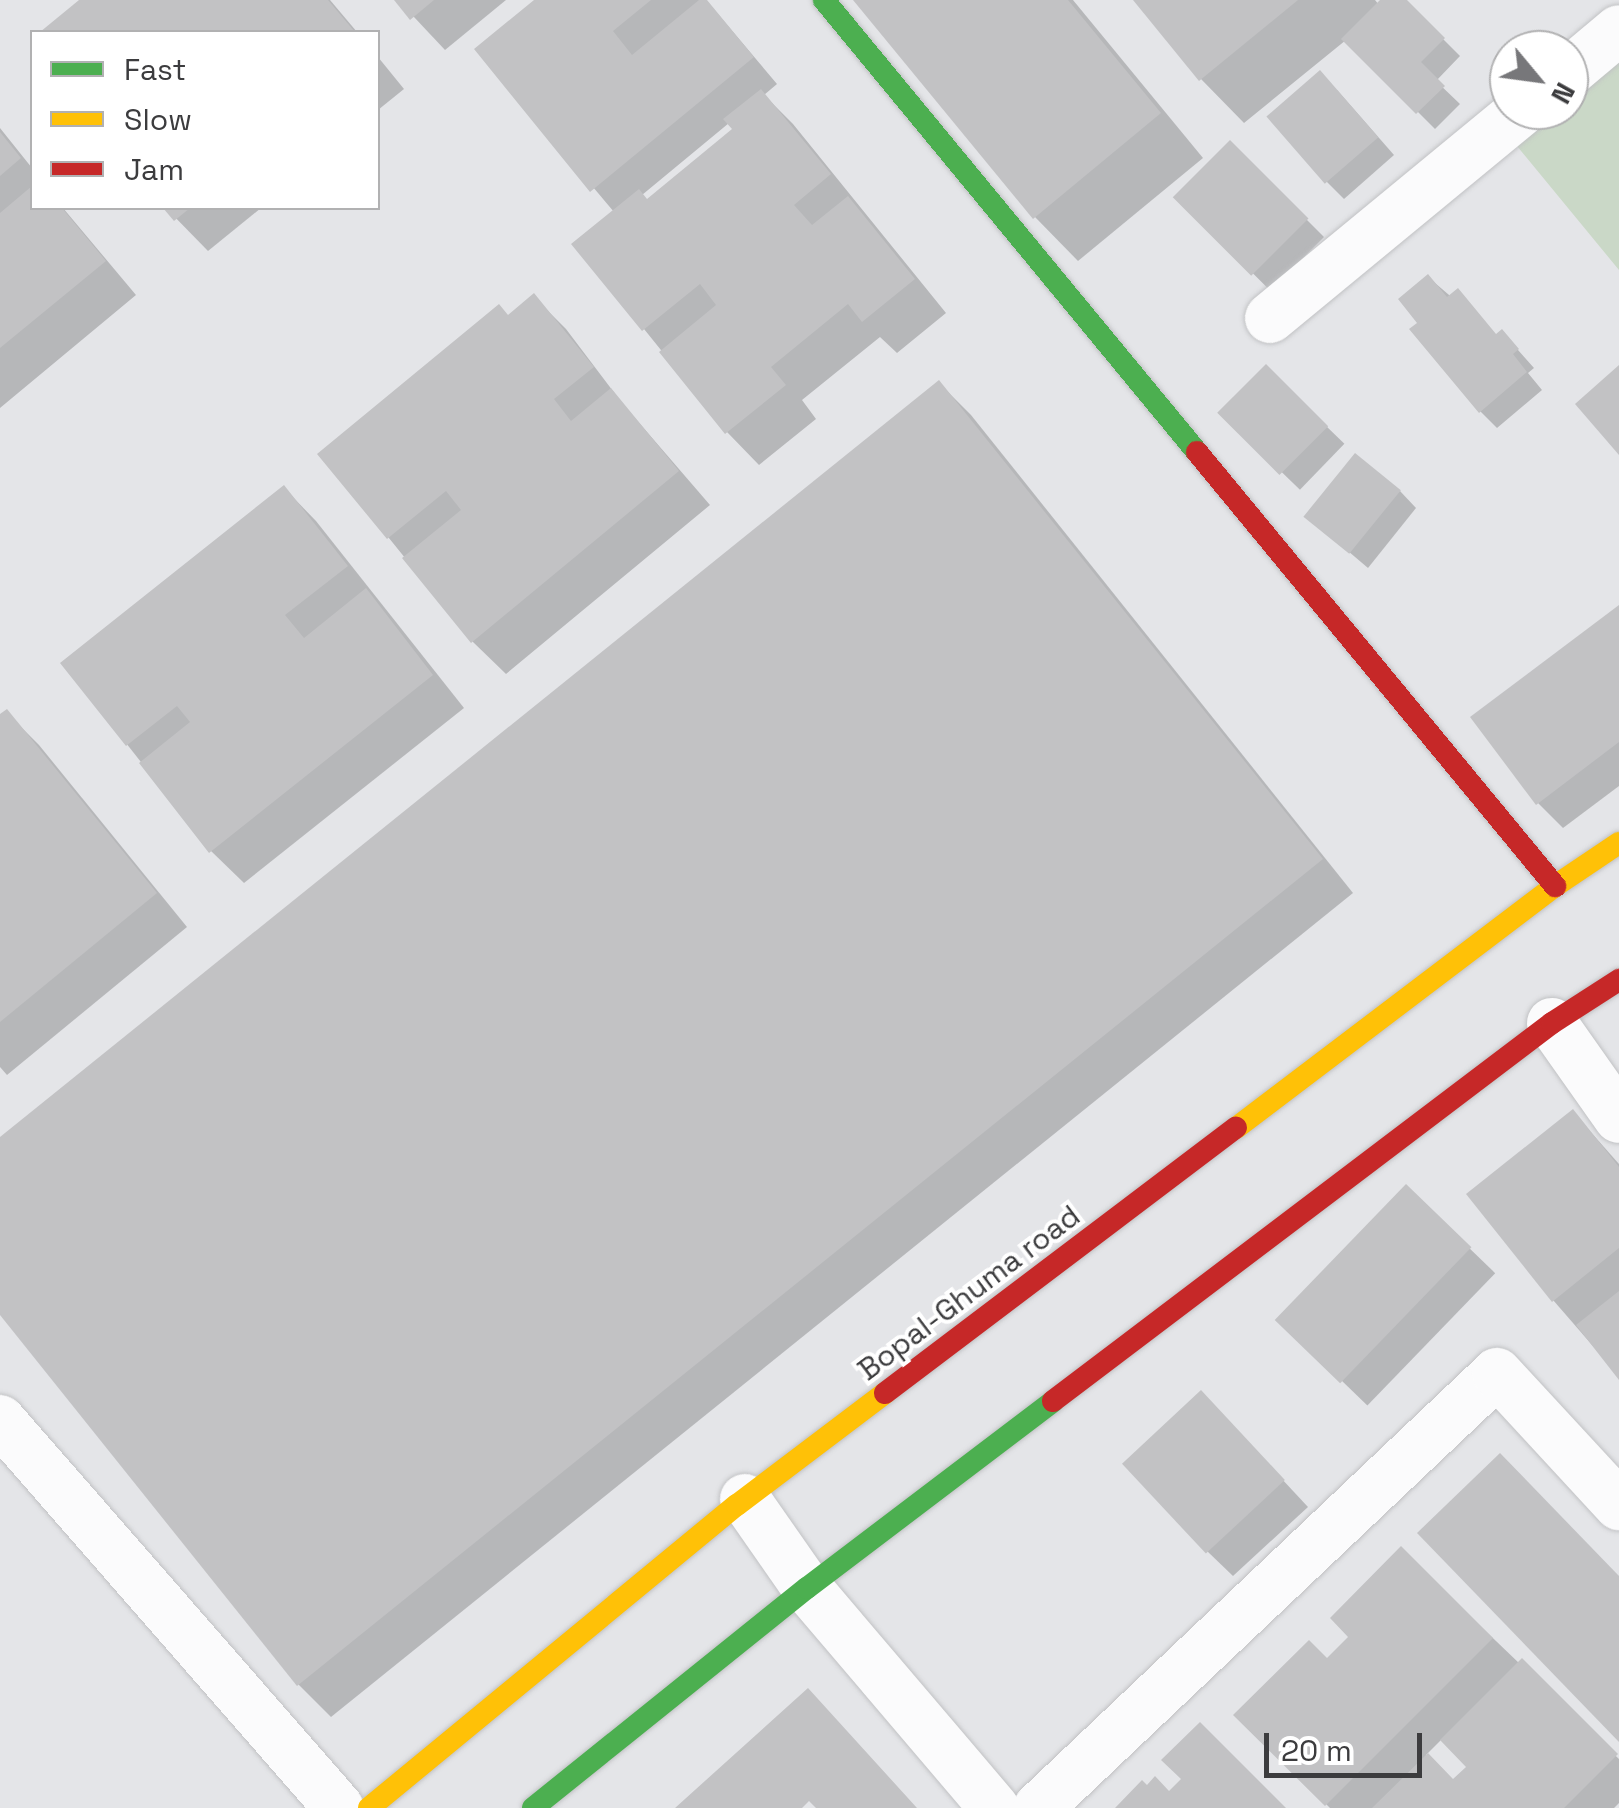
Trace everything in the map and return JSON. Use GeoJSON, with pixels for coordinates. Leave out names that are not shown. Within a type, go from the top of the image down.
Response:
{"type":"FeatureCollection","features":[{"type":"Feature","properties":{"kind":"street"},"geometry":{"type":"LineString","coordinates":[[824,0],[1554,886]]}},
{"type":"Feature","properties":{"kind":"street"},"geometry":{"type":"LineString","coordinates":[[1589,55],[1619,30]]}},
{"type":"Feature","properties":{"kind":"street"},"geometry":{"type":"LineString","coordinates":[[1270,318],[1498,130]]}},
{"type":"Feature","properties":{"kind":"street","name":"Bopal-Ghuma road"},"geometry":{"type":"LineString","coordinates":[[368,1808],[745,1499],[1554,886],[1619,843]]}},
{"type":"Feature","properties":{"kind":"street"},"geometry":{"type":"LineString","coordinates":[[532,1808],[807,1588],[1552,1022],[1619,980]]}},
{"type":"Feature","properties":{"kind":"street"},"geometry":{"type":"LineString","coordinates":[[1552,1022],[1619,1118]]}},
{"type":"Feature","properties":{"kind":"street"},"geometry":{"type":"LineString","coordinates":[[1038,1808],[1496,1373],[1619,1505]]}},
{"type":"Feature","properties":{"kind":"street"},"geometry":{"type":"LineString","coordinates":[[0,1420],[339,1808]]}},
{"type":"Feature","properties":{"kind":"street"},"geometry":{"type":"LineString","coordinates":[[745,1499],[807,1588],[994,1808]]}},
{"type":"Feature","properties":{"kind":"green space"},"geometry":{"type":"Polygon","coordinates":[[[1619,52],[1619,270],[1512,140],[1524,130],[1589,130],[1589,77],[1619,52]]]}},
{"type":"Feature","properties":{"kind":"building"},"geometry":{"type":"Polygon","coordinates":[[[79,0],[328,0],[353,30],[42,30],[79,0]]]}},
{"type":"Feature","properties":{"kind":"building"},"geometry":{"type":"Polygon","coordinates":[[[394,0],[434,0],[410,20],[394,0]]]}},
{"type":"Feature","properties":{"kind":"building"},"geometry":{"type":"Polygon","coordinates":[[[534,0],[651,0],[613,31],[632,55],[699,0],[707,0],[754,57],[590,192],[474,49],[534,0]]]}},
{"type":"Feature","properties":{"kind":"building"},"geometry":{"type":"Polygon","coordinates":[[[853,0],[1068,0],[1161,113],[1033,219],[853,0]]]}},
{"type":"Feature","properties":{"kind":"building"},"geometry":{"type":"Polygon","coordinates":[[[1133,0],[1298,0],[1199,81],[1133,0]]]}},
{"type":"Feature","properties":{"kind":"building"},"geometry":{"type":"Polygon","coordinates":[[[1380,0],[1407,0],[1445,38],[1421,62],[1445,86],[1416,114],[1341,39],[1380,0]]]}},
{"type":"Feature","properties":{"kind":"building"},"geometry":{"type":"Polygon","coordinates":[[[1320,70],[1378,137],[1325,184],[1266,117],[1320,70]]]}},
{"type":"Feature","properties":{"kind":"building"},"geometry":{"type":"Polygon","coordinates":[[[761,89],[831,174],[794,205],[812,225],[848,196],[915,279],[862,322],[848,304],[771,367],[786,385],[725,434],[659,352],[716,305],[700,284],[642,331],[571,244],[639,189],[647,199],[732,129],[723,119],[761,89]]]}},
{"type":"Feature","properties":{"kind":"building"},"geometry":{"type":"Polygon","coordinates":[[[0,132],[21,158],[0,176],[0,132]]]}},
{"type":"Feature","properties":{"kind":"building"},"geometry":{"type":"Polygon","coordinates":[[[1230,140],[1308,218],[1251,276],[1173,197],[1230,140]]]}},
{"type":"Feature","properties":{"kind":"building"},"geometry":{"type":"Polygon","coordinates":[[[30,188],[30,210],[64,210],[106,261],[0,348],[0,213],[30,188]]]}},
{"type":"Feature","properties":{"kind":"building"},"geometry":{"type":"Polygon","coordinates":[[[165,210],[188,210],[174,221],[165,210]]]}},
{"type":"Feature","properties":{"kind":"building"},"geometry":{"type":"Polygon","coordinates":[[[1428,274],[1447,297],[1458,288],[1496,334],[1502,329],[1519,349],[1513,354],[1527,372],[1479,413],[1409,329],[1417,323],[1398,299],[1428,274]]]}},
{"type":"Feature","properties":{"kind":"building"},"geometry":{"type":"Polygon","coordinates":[[[534,293],[594,367],[554,399],[571,421],[611,388],[679,471],[471,643],[402,558],[461,510],[446,491],[387,539],[317,454],[499,304],[508,315],[534,293]]]}},
{"type":"Feature","properties":{"kind":"building"},"geometry":{"type":"Polygon","coordinates":[[[1266,364],[1328,426],[1279,475],[1217,413],[1266,364]]]}},
{"type":"Feature","properties":{"kind":"building"},"geometry":{"type":"Polygon","coordinates":[[[1619,365],[1619,455],[1575,404],[1619,365]]]}},
{"type":"Feature","properties":{"kind":"building"},"geometry":{"type":"Polygon","coordinates":[[[939,380],[1323,859],[297,1686],[0,1315],[0,1137],[939,380]]]}},
{"type":"Feature","properties":{"kind":"building"},"geometry":{"type":"Polygon","coordinates":[[[1355,453],[1401,490],[1349,554],[1303,517],[1355,453]]]}},
{"type":"Feature","properties":{"kind":"building"},"geometry":{"type":"Polygon","coordinates":[[[284,485],[348,566],[285,615],[304,638],[366,588],[433,675],[209,853],[139,763],[190,722],[177,706],[126,746],[60,663],[284,485]]]}},
{"type":"Feature","properties":{"kind":"building"},"geometry":{"type":"Polygon","coordinates":[[[1619,605],[1619,742],[1536,805],[1470,717],[1619,605]]]}},
{"type":"Feature","properties":{"kind":"building"},"geometry":{"type":"Polygon","coordinates":[[[7,709],[157,893],[0,1022],[0,714],[7,709]]]}},
{"type":"Feature","properties":{"kind":"building"},"geometry":{"type":"Polygon","coordinates":[[[1573,1109],[1619,1167],[1619,1248],[1552,1302],[1466,1194],[1573,1109]]]}},
{"type":"Feature","properties":{"kind":"building"},"geometry":{"type":"Polygon","coordinates":[[[1406,1184],[1471,1247],[1340,1383],[1275,1320],[1406,1184]]]}},
{"type":"Feature","properties":{"kind":"building"},"geometry":{"type":"Polygon","coordinates":[[[1619,1291],[1619,1380],[1576,1325],[1619,1291]]]}},
{"type":"Feature","properties":{"kind":"building"},"geometry":{"type":"Polygon","coordinates":[[[1201,1390],[1285,1480],[1206,1554],[1122,1464],[1201,1390]]]}},
{"type":"Feature","properties":{"kind":"building"},"geometry":{"type":"Polygon","coordinates":[[[1500,1453],[1619,1576],[1619,1742],[1417,1533],[1500,1453]]]}},
{"type":"Feature","properties":{"kind":"building"},"geometry":{"type":"Polygon","coordinates":[[[1401,1546],[1493,1638],[1325,1806],[1233,1715],[1309,1640],[1327,1658],[1348,1637],[1330,1618],[1401,1546]]]}},
{"type":"Feature","properties":{"kind":"building"},"geometry":{"type":"Polygon","coordinates":[[[1522,1658],[1618,1754],[1564,1808],[1372,1808],[1428,1753],[1453,1779],[1466,1767],[1440,1740],[1522,1658]]]}},
{"type":"Feature","properties":{"kind":"building"},"geometry":{"type":"Polygon","coordinates":[[[808,1688],[917,1808],[816,1808],[809,1801],[802,1808],[675,1808],[808,1688]]]}},
{"type":"Feature","properties":{"kind":"building"},"geometry":{"type":"Polygon","coordinates":[[[1200,1722],[1286,1808],[1115,1808],[1142,1780],[1147,1785],[1155,1776],[1169,1791],[1181,1779],[1161,1760],[1200,1722]]]}},
{"type":"Feature","properties":{"kind":"traffic: fast"},"geometry":{"type":"LineString","coordinates":[[824,0],[1197,452]]}},
{"type":"Feature","properties":{"kind":"traffic: fast"},"geometry":{"type":"LineString","coordinates":[[533,1808],[807,1588],[1053,1401]]}},
{"type":"Feature","properties":{"kind":"traffic: slow"},"geometry":{"type":"LineString","coordinates":[[1236,1128],[1555,886],[1619,843]]}},
{"type":"Feature","properties":{"kind":"traffic: slow"},"geometry":{"type":"LineString","coordinates":[[369,1808],[737,1505],[885,1393]]}},
{"type":"Feature","properties":{"kind":"traffic: jam"},"geometry":{"type":"LineString","coordinates":[[1197,452],[1555,886]]}},
{"type":"Feature","properties":{"kind":"traffic: jam"},"geometry":{"type":"LineString","coordinates":[[1053,1401],[1552,1023],[1619,980]]}},
{"type":"Feature","properties":{"kind":"traffic: jam"},"geometry":{"type":"LineString","coordinates":[[885,1393],[1236,1128]]}}]}
